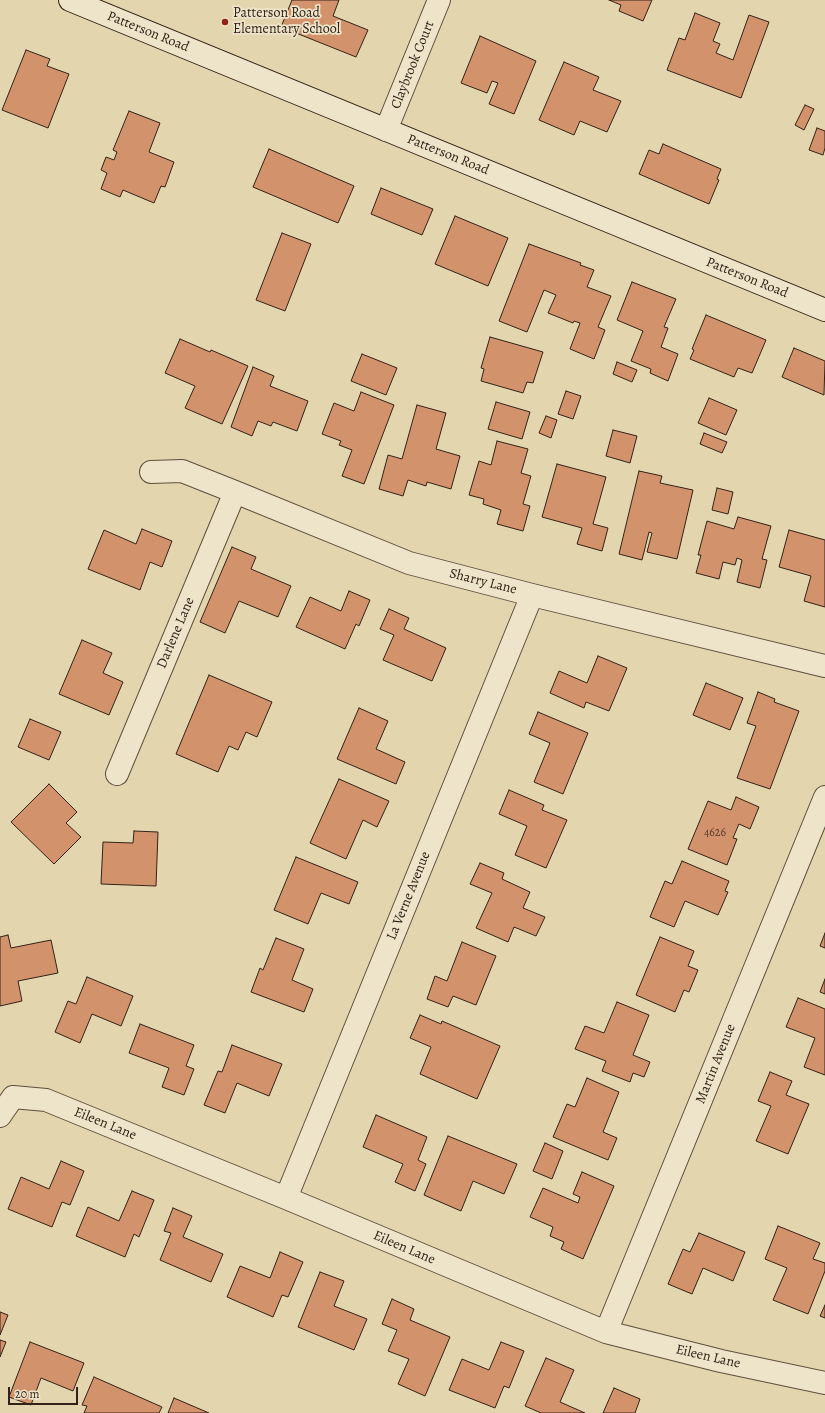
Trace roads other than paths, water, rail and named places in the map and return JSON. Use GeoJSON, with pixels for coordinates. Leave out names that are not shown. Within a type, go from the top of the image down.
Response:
{"type":"FeatureCollection","features":[{"type":"Feature","properties":{"kind":"street","name":"Patterson Road"},"geometry":{"type":"LineString","coordinates":[[70,0],[825,310]]}},
{"type":"Feature","properties":{"kind":"street","name":"Claybrook Court"},"geometry":{"type":"LineString","coordinates":[[386,130],[439,0]]}},
{"type":"Feature","properties":{"kind":"street","name":"Sharry Lane"},"geometry":{"type":"LineString","coordinates":[[151,472],[182,471],[409,563],[532,595],[825,666]]}},
{"type":"Feature","properties":{"kind":"street","name":"Darlene Lane"},"geometry":{"type":"LineString","coordinates":[[117,774],[235,492]]}},
{"type":"Feature","properties":{"kind":"street","name":"La Verne Avenue"},"geometry":{"type":"LineString","coordinates":[[286,1198],[532,595]]}},
{"type":"Feature","properties":{"kind":"street","name":"Martin Avenue"},"geometry":{"type":"LineString","coordinates":[[606,1332],[825,797]]}},
{"type":"Feature","properties":{"kind":"street","name":"Eileen Lane"},"geometry":{"type":"LineString","coordinates":[[0,1116],[13,1097],[46,1100],[286,1198],[606,1332],[721,1361],[825,1383]]}},
{"type":"Feature","properties":{"kind":"place","name":"Patterson Road Elementary School"},"geometry":{"type":"Point","coordinates":[225,22]}}]}
